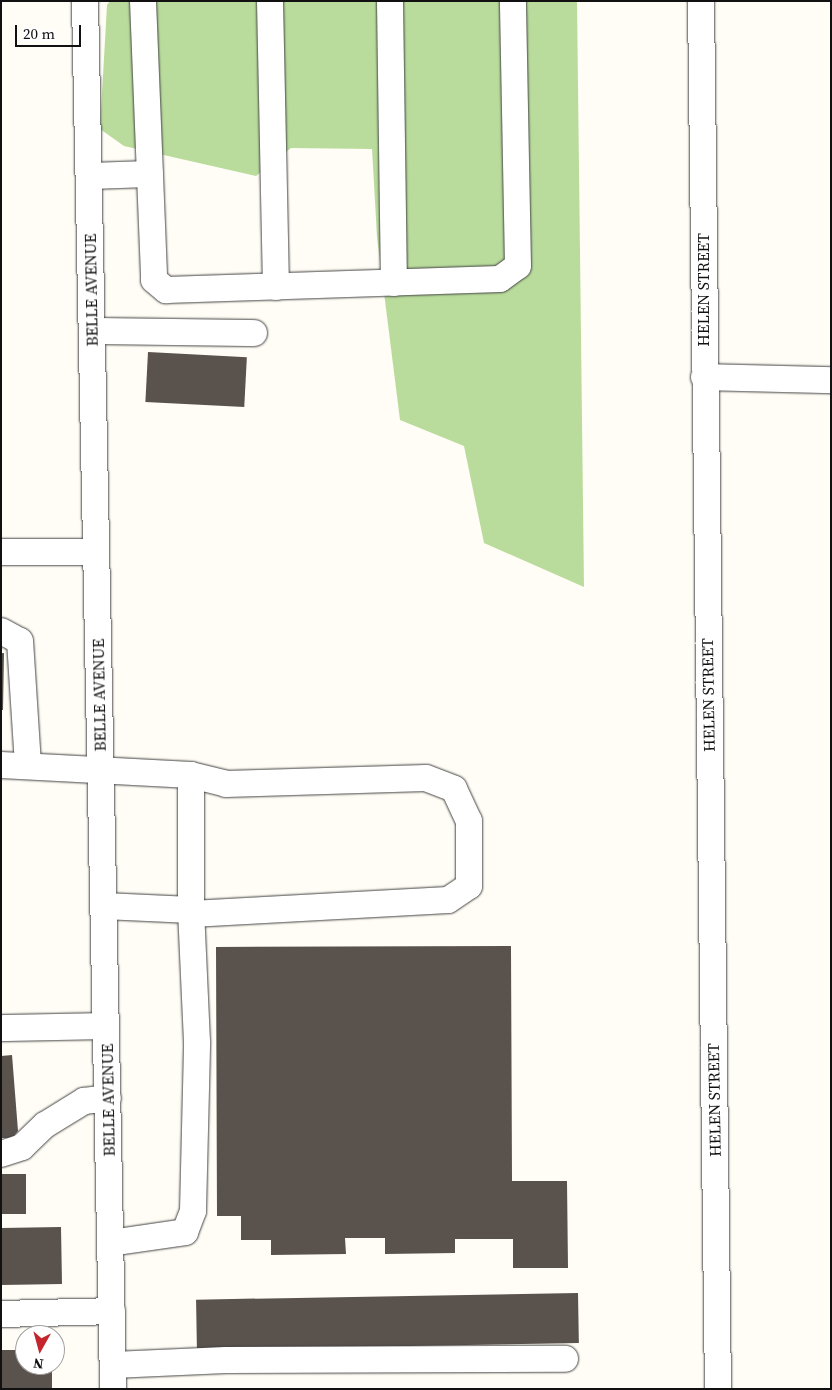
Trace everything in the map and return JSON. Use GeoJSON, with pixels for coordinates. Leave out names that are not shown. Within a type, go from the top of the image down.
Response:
{"type":"FeatureCollection","features":[{"type":"Feature","properties":{"kind":"street","name":"BELLE AVENUE"},"geometry":{"type":"LineString","coordinates":[[85,1],[113,1377]]}},
{"type":"Feature","properties":{"kind":"street"},"geometry":{"type":"LineString","coordinates":[[143,1],[154,280],[166,290],[500,279],[518,266],[513,1]]}},
{"type":"Feature","properties":{"kind":"street"},"geometry":{"type":"LineString","coordinates":[[270,1],[276,287]]}},
{"type":"Feature","properties":{"kind":"street"},"geometry":{"type":"LineString","coordinates":[[390,1],[394,283]]}},
{"type":"Feature","properties":{"kind":"street","name":"HELEN STREET"},"geometry":{"type":"LineString","coordinates":[[701,1],[704,377],[718,1389]]}},
{"type":"Feature","properties":{"kind":"street"},"geometry":{"type":"LineString","coordinates":[[89,176],[150,174]]}},
{"type":"Feature","properties":{"kind":"street"},"geometry":{"type":"LineString","coordinates":[[92,331],[254,333]]}},
{"type":"Feature","properties":{"kind":"street"},"geometry":{"type":"LineString","coordinates":[[704,377],[831,380]]}},
{"type":"Feature","properties":{"kind":"street"},"geometry":{"type":"LineString","coordinates":[[1,552],[96,552]]}},
{"type":"Feature","properties":{"kind":"street"},"geometry":{"type":"LineString","coordinates":[[1,631],[20,641],[28,766]]}},
{"type":"Feature","properties":{"kind":"street"},"geometry":{"type":"LineString","coordinates":[[1,764],[191,774],[226,784],[426,778],[454,789],[469,821],[469,886],[448,900],[191,912],[104,906]]}},
{"type":"Feature","properties":{"kind":"street"},"geometry":{"type":"LineString","coordinates":[[110,1243],[185,1232],[193,1211],[197,1042],[191,912],[191,774]]}},
{"type":"Feature","properties":{"kind":"street"},"geometry":{"type":"LineString","coordinates":[[1,1028],[106,1026]]}},
{"type":"Feature","properties":{"kind":"street"},"geometry":{"type":"LineString","coordinates":[[1,1154],[22,1147],[45,1125],[84,1101],[108,1098]]}},
{"type":"Feature","properties":{"kind":"street"},"geometry":{"type":"LineString","coordinates":[[1,1314],[112,1311]]}},
{"type":"Feature","properties":{"kind":"street"},"geometry":{"type":"LineString","coordinates":[[113,1377],[226,1360],[564,1359]]}},
{"type":"Feature","properties":{"kind":"green space"},"geometry":{"type":"Polygon","coordinates":[[[110,1],[577,1],[584,587],[484,543],[464,446],[400,420],[377,237],[372,149],[291,148],[256,176],[124,146],[100,129],[107,5],[110,1]]]}},
{"type":"Feature","properties":{"kind":"building"},"geometry":{"type":"Polygon","coordinates":[[[148,352],[247,357],[244,407],[145,402],[148,352]]]}},
{"type":"Feature","properties":{"kind":"building"},"geometry":{"type":"Polygon","coordinates":[[[1,653],[4,653],[3,710],[1,710],[1,653]]]}},
{"type":"Feature","properties":{"kind":"building"},"geometry":{"type":"Polygon","coordinates":[[[511,946],[512,1181],[567,1181],[568,1268],[513,1268],[513,1239],[455,1239],[455,1253],[385,1254],[385,1238],[345,1238],[346,1254],[271,1255],[271,1240],[241,1240],[241,1216],[217,1216],[216,947],[511,946]]]}},
{"type":"Feature","properties":{"kind":"building"},"geometry":{"type":"Polygon","coordinates":[[[12,1055],[18,1131],[12,1138],[1,1138],[1,1056],[12,1055]]]}},
{"type":"Feature","properties":{"kind":"building"},"geometry":{"type":"Polygon","coordinates":[[[1,1174],[26,1174],[26,1214],[1,1214],[1,1174]]]}},
{"type":"Feature","properties":{"kind":"building"},"geometry":{"type":"Polygon","coordinates":[[[61,1227],[62,1284],[2,1285],[1,1228],[61,1227]]]}},
{"type":"Feature","properties":{"kind":"building"},"geometry":{"type":"Polygon","coordinates":[[[578,1293],[579,1343],[197,1350],[196,1300],[578,1293]]]}},
{"type":"Feature","properties":{"kind":"building"},"geometry":{"type":"Polygon","coordinates":[[[1,1350],[15,1350],[15,1375],[52,1375],[52,1389],[1,1389],[1,1350]]]}}]}
